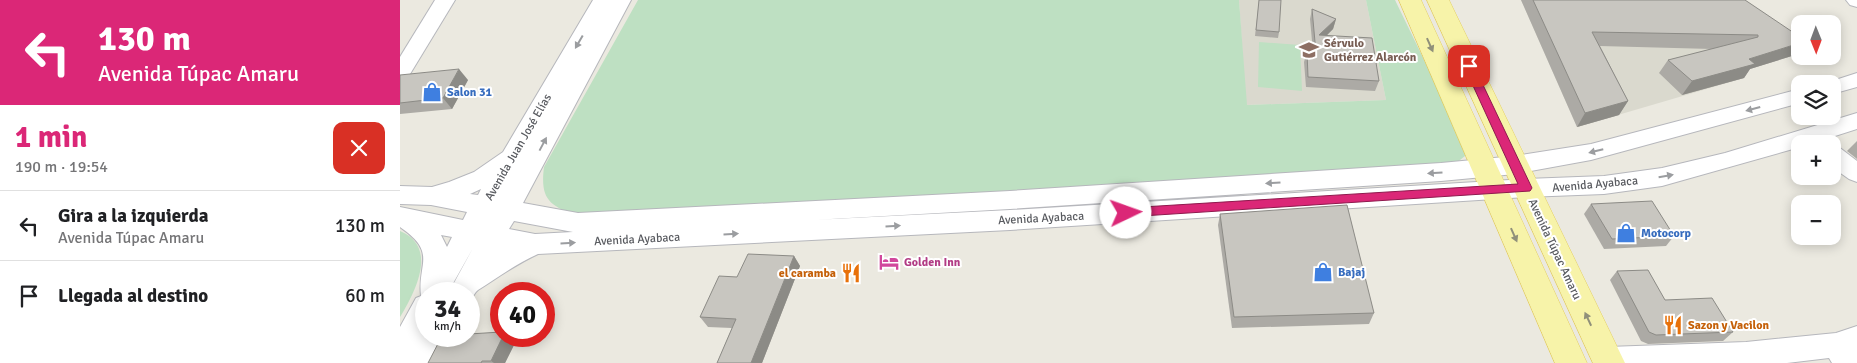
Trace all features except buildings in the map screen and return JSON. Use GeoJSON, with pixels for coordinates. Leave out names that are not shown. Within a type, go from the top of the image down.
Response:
{"type":"FeatureCollection","features":[{"type":"Feature","properties":{"kind":"main road"},"geometry":{"type":"LineString","coordinates":[[1410,0],[1571,363]]}},
{"type":"Feature","properties":{"kind":"main road","name":"Avenida Túpac Amaru"},"geometry":{"type":"LineString","coordinates":[[1438,0],[1608,362]]}},
{"type":"Feature","properties":{"kind":"street"},"geometry":{"type":"LineString","coordinates":[[400,74],[445,0]]}},
{"type":"Feature","properties":{"kind":"street","name":"Avenida Juan José Elías"},"geometry":{"type":"LineString","coordinates":[[468,282],[508,210],[523,159],[603,0]]}},
{"type":"Feature","properties":{"kind":"street","name":"Avenida Juan José Elías"},"geometry":{"type":"LineString","coordinates":[[439,282],[484,206],[523,159],[621,0]]}},
{"type":"Feature","properties":{"kind":"street"},"geometry":{"type":"LineString","coordinates":[[1841,84],[1857,80]]}},
{"type":"Feature","properties":{"kind":"street","name":"Avenida Ayabaca"},"geometry":{"type":"LineString","coordinates":[[401,210],[469,231],[535,244],[1010,220],[1520,177],[1591,152],[1791,98]]}},
{"type":"Feature","properties":{"kind":"street","name":"Avenida Ayabaca"},"geometry":{"type":"LineString","coordinates":[[1825,135],[1857,121]]}},
{"type":"Feature","properties":{"kind":"street","name":"Avenida Ayabaca"},"geometry":{"type":"LineString","coordinates":[[1520,177],[1570,188],[1625,183],[1672,175],[1791,146]]}},
{"type":"Feature","properties":{"kind":"street"},"geometry":{"type":"LineString","coordinates":[[431,196],[454,191],[499,167],[523,159],[527,184],[536,205],[578,223]]}},
{"type":"Feature","properties":{"kind":"street"},"geometry":{"type":"LineString","coordinates":[[1841,161],[1857,173]]}},
{"type":"Feature","properties":{"kind":"street","name":"Avenida Ayabaca"},"geometry":{"type":"LineString","coordinates":[[401,210],[431,196],[578,223],[1010,200],[1489,180]]}},
{"type":"Feature","properties":{"kind":"street"},"geometry":{"type":"LineString","coordinates":[[401,210],[428,234],[435,246],[434,282]]}},
{"type":"Feature","properties":{"kind":"street"},"geometry":{"type":"LineString","coordinates":[[474,282],[485,270],[535,244]]}},
{"type":"Feature","properties":{"kind":"street"},"geometry":{"type":"LineString","coordinates":[[400,352],[415,325]]}},
{"type":"Feature","properties":{"kind":"street"},"geometry":{"type":"LineString","coordinates":[[423,363],[431,347]]}},
{"type":"Feature","properties":{"kind":"street"},"geometry":{"type":"LineString","coordinates":[[1608,362],[1847,349]]}},
{"type":"Feature","properties":{"kind":"shaded area","name":"Sérvulo Gutiérrez Alarcón"},"geometry":{"type":"Polygon","coordinates":[[[1239,0],[1366,0],[1386,100],[1246,105],[1239,0]]]}},
{"type":"Feature","properties":{"kind":"shaded area"},"geometry":{"type":"Polygon","coordinates":[[[1521,0],[1647,0],[1744,78],[1577,127],[1521,0]]]}},
{"type":"Feature","properties":{"kind":"green space"},"geometry":{"type":"Polygon","coordinates":[[[638,0],[1239,0],[1247,105],[1386,100],[1366,0],[1395,0],[1466,146],[1465,156],[1455,164],[577,216],[559,208],[548,199],[544,187],[544,167],[638,0]]]}},
{"type":"Feature","properties":{"kind":"green space"},"geometry":{"type":"Polygon","coordinates":[[[1259,42],[1300,45],[1302,91],[1258,87],[1259,42]]]}},
{"type":"Feature","properties":{"kind":"green space"},"geometry":{"type":"Polygon","coordinates":[[[400,231],[412,238],[419,248],[421,259],[417,282],[415,282],[412,295],[400,317],[400,231]]]}},
{"type":"Feature","properties":{"kind":"place","name":"Sérvulo Gutiérrez Alarcón"},"geometry":{"type":"Point","coordinates":[1309,50]}},
{"type":"Feature","properties":{"kind":"place","name":"Salon 31"},"geometry":{"type":"Point","coordinates":[432,92]}},
{"type":"Feature","properties":{"kind":"place","name":"Motocorp"},"geometry":{"type":"Point","coordinates":[1626,233]}},
{"type":"Feature","properties":{"kind":"place","name":"Golden Inn"},"geometry":{"type":"Point","coordinates":[889,262]}},
{"type":"Feature","properties":{"kind":"place","name":"Bajaj"},"geometry":{"type":"Point","coordinates":[1323,272]}},
{"type":"Feature","properties":{"kind":"place","name":"el caramba"},"geometry":{"type":"Point","coordinates":[851,273]}},
{"type":"Feature","properties":{"kind":"place","name":"Sazon y Vacilon"},"geometry":{"type":"Point","coordinates":[1673,325]}},
{"type":"Feature","properties":{"kind":"route"},"geometry":{"type":"LineString","coordinates":[[1126,213],[1526,188],[1469,66]]}}]}
